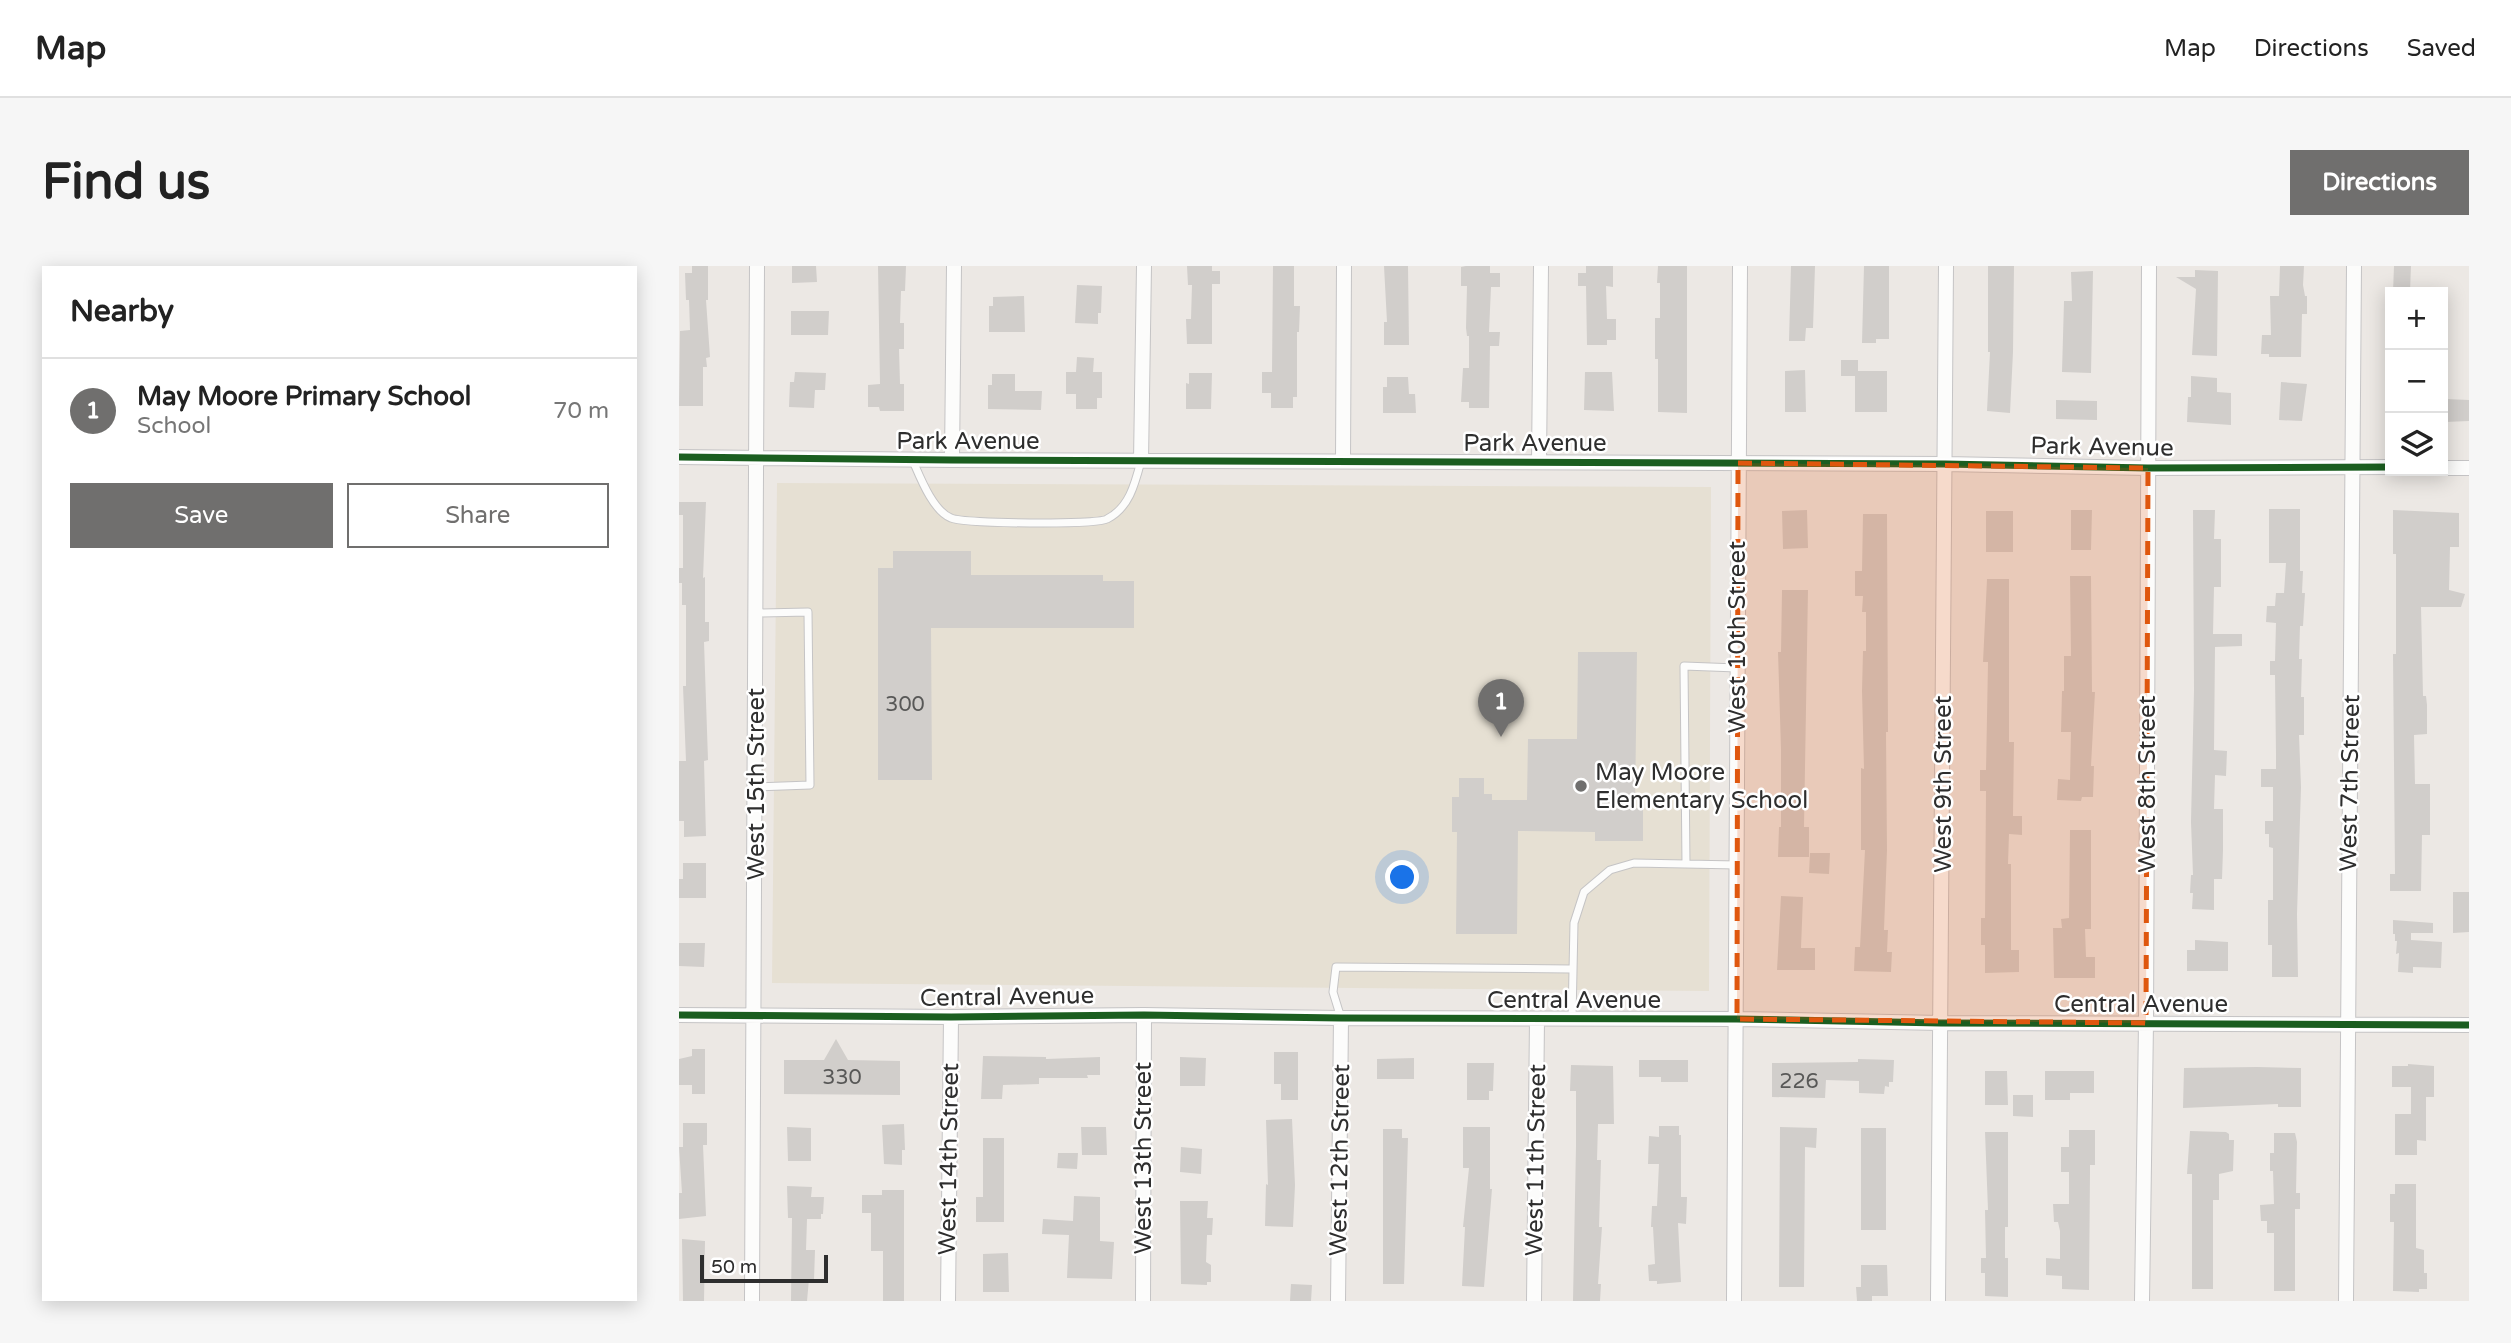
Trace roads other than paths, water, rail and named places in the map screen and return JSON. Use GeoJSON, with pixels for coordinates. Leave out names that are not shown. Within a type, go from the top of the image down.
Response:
{"type":"FeatureCollection","features":[{"type":"Feature","properties":{"kind":"street","name":"West 15th Street"},"geometry":{"type":"LineString","coordinates":[[752,1301],[757,266]]}},
{"type":"Feature","properties":{"kind":"street"},"geometry":{"type":"LineString","coordinates":[[952,460],[954,266]]}},
{"type":"Feature","properties":{"kind":"street"},"geometry":{"type":"LineString","coordinates":[[1141,461],[1144,266]]}},
{"type":"Feature","properties":{"kind":"street"},"geometry":{"type":"LineString","coordinates":[[1343,461],[1344,266]]}},
{"type":"Feature","properties":{"kind":"street"},"geometry":{"type":"LineString","coordinates":[[1539,462],[1541,266]]}},
{"type":"Feature","properties":{"kind":"street","name":"West 10th Street"},"geometry":{"type":"LineString","coordinates":[[1734,1301],[1740,266]]}},
{"type":"Feature","properties":{"kind":"street","name":"West 9th Street"},"geometry":{"type":"LineString","coordinates":[[1938,1301],[1946,266]]}},
{"type":"Feature","properties":{"kind":"street","name":"West 8th Street"},"geometry":{"type":"LineString","coordinates":[[2142,1301],[2146,1023],[2149,266]]}},
{"type":"Feature","properties":{"kind":"street","name":"West 7th Street"},"geometry":{"type":"LineString","coordinates":[[2346,1301],[2354,266]]}},
{"type":"Feature","properties":{"kind":"street","name":"Park Avenue"},"geometry":{"type":"LineString","coordinates":[[679,457],[1945,464],[2148,468],[2385,467]]}},
{"type":"Feature","properties":{"kind":"street"},"geometry":{"type":"LineString","coordinates":[[2448,468],[2469,468]]}},
{"type":"Feature","properties":{"kind":"street","name":"Central Avenue"},"geometry":{"type":"LineString","coordinates":[[679,1015],[1144,1015],[2469,1025]]}},
{"type":"Feature","properties":{"kind":"street","name":"West 13th Street"},"geometry":{"type":"LineString","coordinates":[[1143,1301],[1144,1015]]}},
{"type":"Feature","properties":{"kind":"street","name":"West 14th Street"},"geometry":{"type":"LineString","coordinates":[[948,1301],[951,1017]]}},
{"type":"Feature","properties":{"kind":"street","name":"West 12th Street"},"geometry":{"type":"LineString","coordinates":[[1338,1301],[1341,1018]]}},
{"type":"Feature","properties":{"kind":"street","name":"West 11th Street"},"geometry":{"type":"LineString","coordinates":[[1534,1301],[1537,1020]]}},
{"type":"Feature","properties":{"kind":"lane"},"geometry":{"type":"LineString","coordinates":[[913,460],[929,496],[950,518],[987,523],[1105,521],[1123,506],[1135,486],[1141,461]]}},
{"type":"Feature","properties":{"kind":"lane"},"geometry":{"type":"LineString","coordinates":[[755,787],[810,785],[808,612],[756,613]]}},
{"type":"Feature","properties":{"kind":"lane"},"geometry":{"type":"LineString","coordinates":[[1686,864],[1684,666],[1737,668]]}},
{"type":"Feature","properties":{"kind":"lane"},"geometry":{"type":"LineString","coordinates":[[1572,1020],[1574,923],[1584,891],[1610,870],[1634,863],[1737,865]]}},
{"type":"Feature","properties":{"kind":"lane"},"geometry":{"type":"LineString","coordinates":[[1341,1018],[1333,992],[1336,967],[1571,969]]}},
{"type":"Feature","properties":{"kind":"place","name":"May Moore Primary School"},"geometry":{"type":"Point","coordinates":[1501,737]}},
{"type":"Feature","properties":{"kind":"place","name":"May Moore Elementary School"},"geometry":{"type":"Point","coordinates":[1581,786]}}]}
